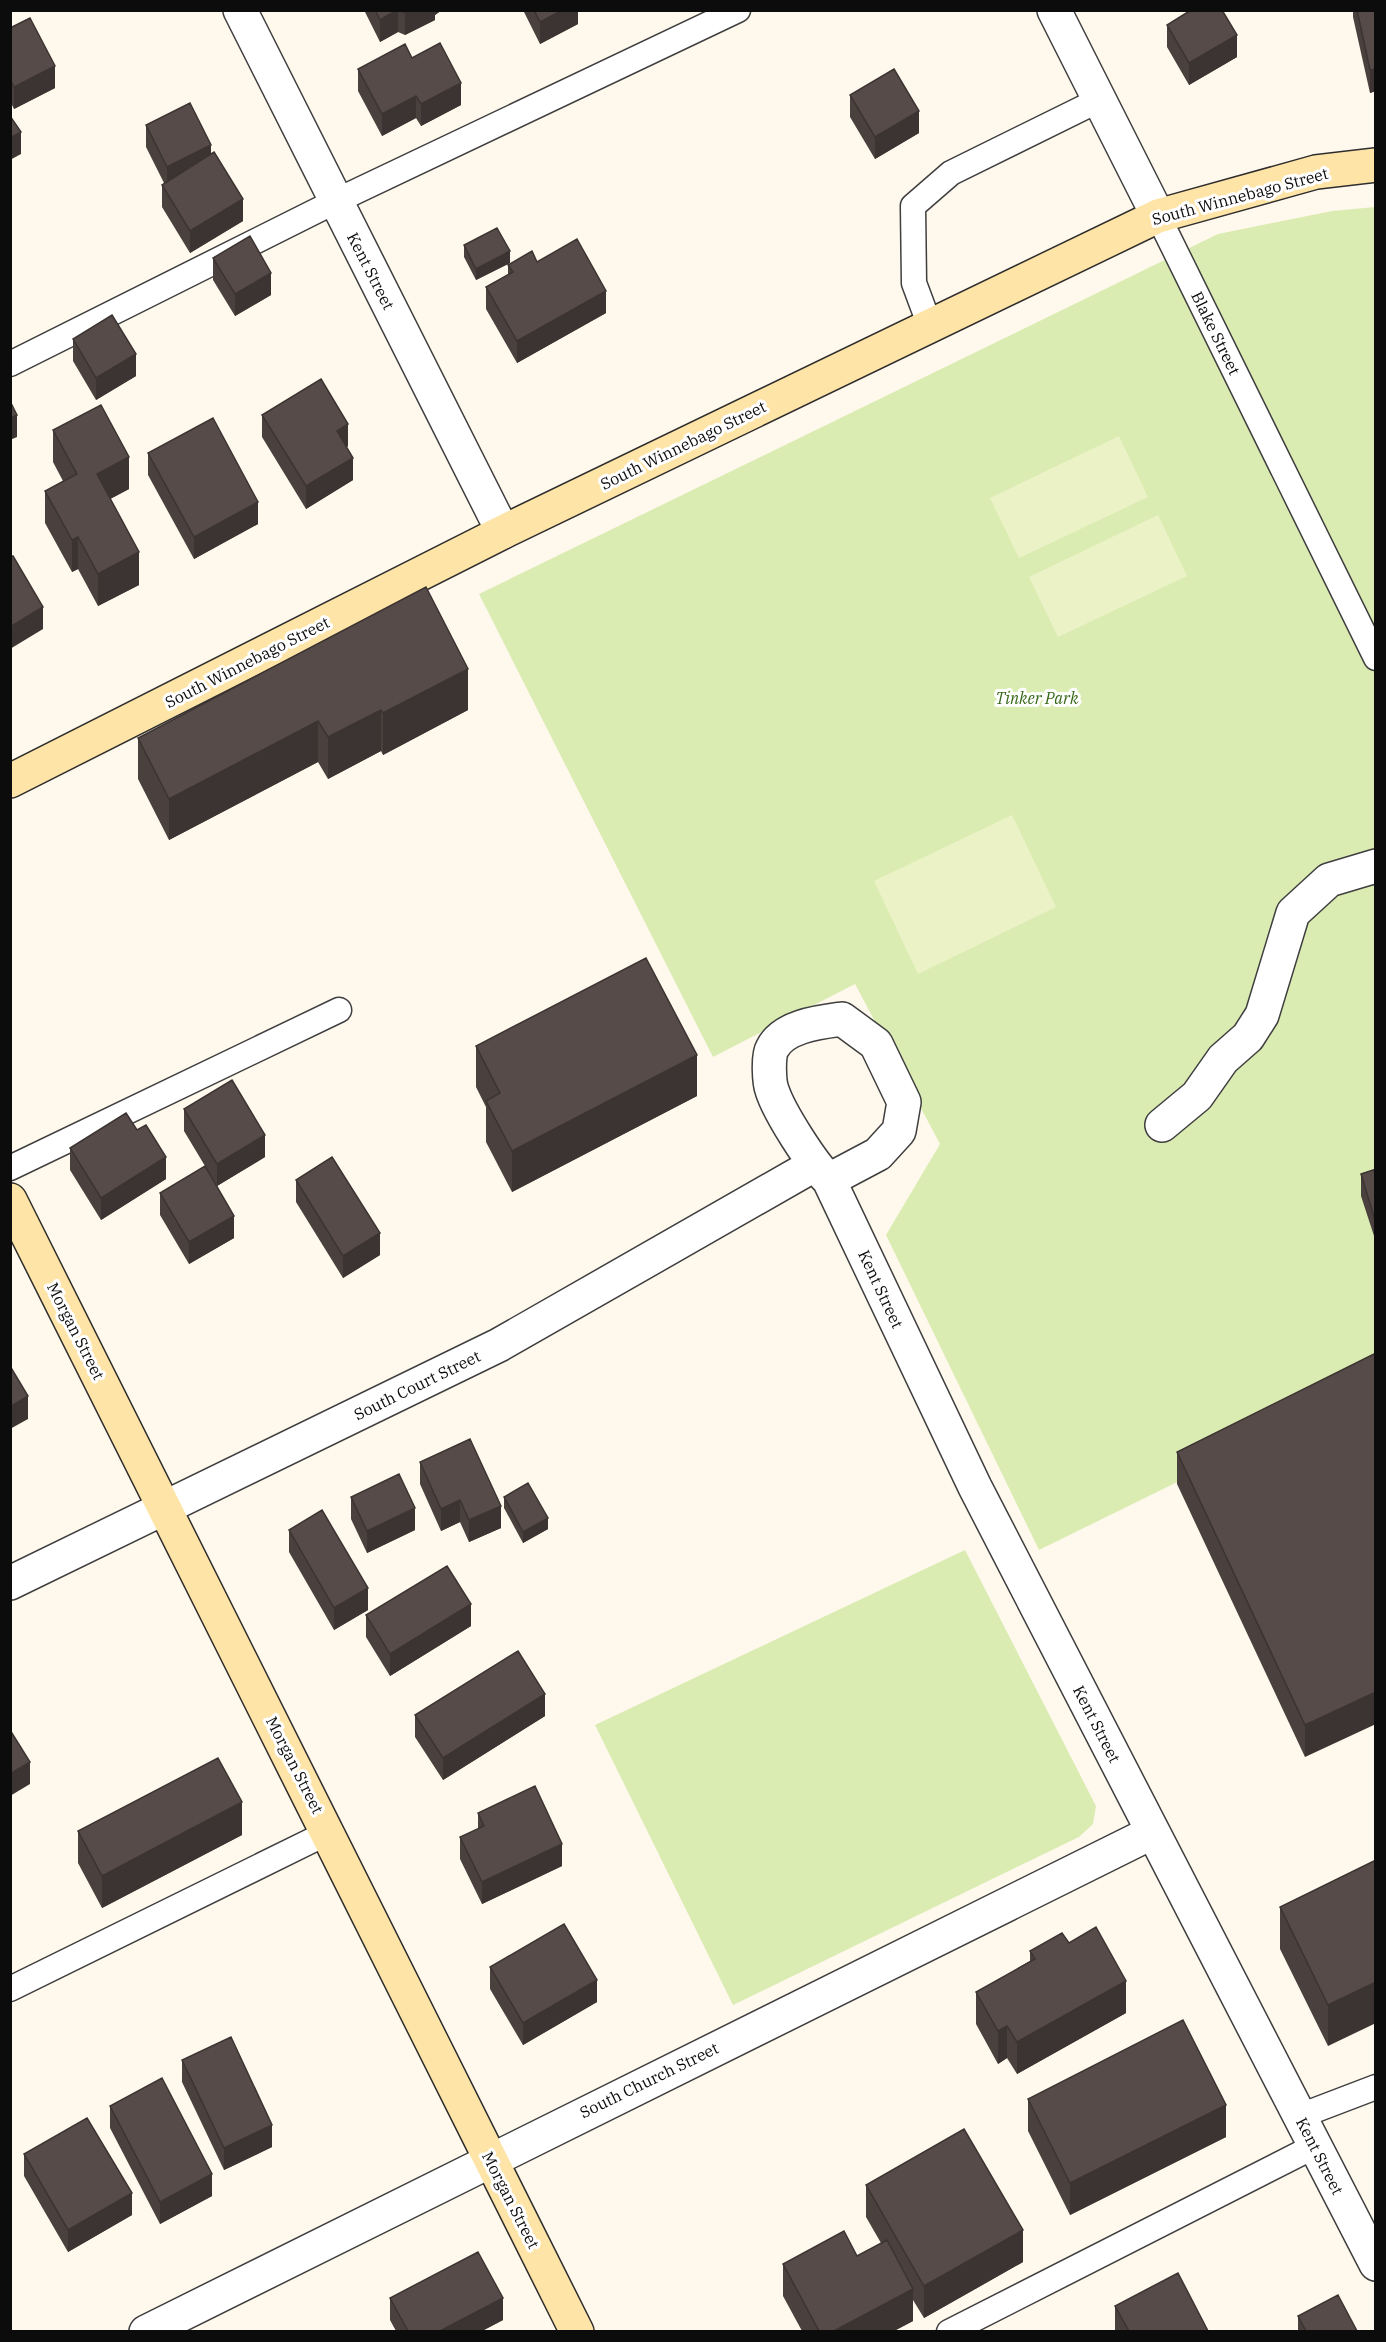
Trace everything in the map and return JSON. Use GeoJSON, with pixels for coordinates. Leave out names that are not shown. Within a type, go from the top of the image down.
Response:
{"type":"FeatureCollection","features":[{"type":"Feature","properties":{"kind":"main road","name":"South Winnebago Street"},"geometry":{"type":"LineString","coordinates":[[10,782],[503,532],[1158,216],[1316,172],[1376,165]]}},
{"type":"Feature","properties":{"kind":"main road","name":"Morgan Street"},"geometry":{"type":"LineString","coordinates":[[10,1200],[577,2331]]}},
{"type":"Feature","properties":{"kind":"street","name":"Kent Street"},"geometry":{"type":"LineString","coordinates":[[240,10],[503,532]]}},
{"type":"Feature","properties":{"kind":"street","name":"Blake Street"},"geometry":{"type":"LineString","coordinates":[[1054,10],[1158,216]]}},
{"type":"Feature","properties":{"kind":"street"},"geometry":{"type":"LineString","coordinates":[[1162,1125],[1197,1096],[1223,1059],[1248,1037],[1262,1015],[1293,913],[1329,879],[1376,866]]}},
{"type":"Feature","properties":{"kind":"street"},"geometry":{"type":"LineString","coordinates":[[842,1019],[876,1044],[904,1102],[899,1131],[878,1154],[821,1173],[771,1089],[771,1050],[778,1040],[808,1023],[842,1019]]}},
{"type":"Feature","properties":{"kind":"street","name":"Kent Street"},"geometry":{"type":"LineString","coordinates":[[821,1173],[975,1487],[1376,2264]]}},
{"type":"Feature","properties":{"kind":"street","name":"South Court Street"},"geometry":{"type":"LineString","coordinates":[[10,1583],[164,1506],[499,1345],[821,1173]]}},
{"type":"Feature","properties":{"kind":"street","name":"South Church Street"},"geometry":{"type":"LineString","coordinates":[[146,2331],[1153,1832]]}},
{"type":"Feature","properties":{"kind":"lane"},"geometry":{"type":"LineString","coordinates":[[10,364],[336,201],[738,10]]}},
{"type":"Feature","properties":{"kind":"lane"},"geometry":{"type":"LineString","coordinates":[[930,326],[914,283],[913,206],[951,172],[1099,100]]}},
{"type":"Feature","properties":{"kind":"lane","name":"Blake Street"},"geometry":{"type":"LineString","coordinates":[[1158,216],[1376,657]]}},
{"type":"Feature","properties":{"kind":"lane"},"geometry":{"type":"LineString","coordinates":[[10,1168],[339,1010]]}},
{"type":"Feature","properties":{"kind":"lane"},"geometry":{"type":"LineString","coordinates":[[10,1989],[328,1832]]}},
{"type":"Feature","properties":{"kind":"lane"},"geometry":{"type":"LineString","coordinates":[[1300,2116],[1376,2087]]}},
{"type":"Feature","properties":{"kind":"lane"},"geometry":{"type":"LineString","coordinates":[[949,2331],[1315,2146]]}},
{"type":"Feature","properties":{"kind":"green space","name":"Tinker Park"},"geometry":{"type":"Polygon","coordinates":[[[1375,207],[1375,1385],[1039,1550],[886,1235],[940,1144],[855,984],[713,1057],[479,594],[1218,234],[1332,211],[1375,207]]]}},
{"type":"Feature","properties":{"kind":"green space"},"geometry":{"type":"Polygon","coordinates":[[[1119,436],[1148,497],[1019,558],[990,498],[1119,436]]]}},
{"type":"Feature","properties":{"kind":"green space"},"geometry":{"type":"Polygon","coordinates":[[[1158,515],[1187,576],[1058,637],[1029,577],[1158,515]]]}},
{"type":"Feature","properties":{"kind":"green space"},"geometry":{"type":"Polygon","coordinates":[[[1012,815],[1056,907],[918,974],[874,881],[1012,815]]]}},
{"type":"Feature","properties":{"kind":"green space"},"geometry":{"type":"Polygon","coordinates":[[[965,1550],[1096,1806],[1093,1824],[1079,1837],[733,2005],[595,1725],[965,1550]]]}},
{"type":"Feature","properties":{"kind":"building"},"geometry":{"type":"Polygon","coordinates":[[[375,10],[397,10],[380,20],[375,10]]]}},
{"type":"Feature","properties":{"kind":"building"},"geometry":{"type":"Polygon","coordinates":[[[534,10],[563,10],[540,22],[534,10]]]}},
{"type":"Feature","properties":{"kind":"building"},"geometry":{"type":"Polygon","coordinates":[[[1191,10],[1222,10],[1237,35],[1189,63],[1167,25],[1191,10]]]}},
{"type":"Feature","properties":{"kind":"building"},"geometry":{"type":"Polygon","coordinates":[[[1357,10],[1376,10],[1376,69],[1370,70],[1357,10]]]}},
{"type":"Feature","properties":{"kind":"building"},"geometry":{"type":"Polygon","coordinates":[[[30,18],[55,66],[14,87],[10,79],[10,28],[30,18]]]}},
{"type":"Feature","properties":{"kind":"building"},"geometry":{"type":"Polygon","coordinates":[[[440,43],[461,83],[421,104],[416,96],[382,114],[358,69],[405,44],[412,58],[440,43]]]}},
{"type":"Feature","properties":{"kind":"building"},"geometry":{"type":"Polygon","coordinates":[[[894,69],[919,111],[875,137],[850,95],[894,69]]]}},
{"type":"Feature","properties":{"kind":"building"},"geometry":{"type":"Polygon","coordinates":[[[190,103],[211,145],[167,167],[146,125],[190,103]]]}},
{"type":"Feature","properties":{"kind":"building"},"geometry":{"type":"Polygon","coordinates":[[[10,116],[21,132],[10,138],[10,116]]]}},
{"type":"Feature","properties":{"kind":"building"},"geometry":{"type":"Polygon","coordinates":[[[214,152],[243,199],[190,231],[162,185],[214,152]]]}},
{"type":"Feature","properties":{"kind":"building"},"geometry":{"type":"Polygon","coordinates":[[[497,228],[510,251],[476,269],[464,245],[497,228]]]}},
{"type":"Feature","properties":{"kind":"building"},"geometry":{"type":"Polygon","coordinates":[[[250,236],[271,273],[235,294],[213,258],[250,236]]]}},
{"type":"Feature","properties":{"kind":"building"},"geometry":{"type":"Polygon","coordinates":[[[577,239],[606,291],[517,341],[486,287],[513,272],[508,265],[532,251],[537,262],[577,239]]]}},
{"type":"Feature","properties":{"kind":"building"},"geometry":{"type":"Polygon","coordinates":[[[112,315],[136,354],[96,378],[73,339],[112,315]]]}},
{"type":"Feature","properties":{"kind":"building"},"geometry":{"type":"Polygon","coordinates":[[[321,379],[348,424],[337,431],[353,458],[306,486],[262,415],[321,379]]]}},
{"type":"Feature","properties":{"kind":"building"},"geometry":{"type":"Polygon","coordinates":[[[10,401],[17,415],[10,418],[10,401]]]}},
{"type":"Feature","properties":{"kind":"building"},"geometry":{"type":"Polygon","coordinates":[[[101,405],[129,457],[97,474],[139,552],[98,574],[78,537],[72,540],[45,491],[77,474],[53,430],[101,405]]]}},
{"type":"Feature","properties":{"kind":"building"},"geometry":{"type":"Polygon","coordinates":[[[213,418],[258,502],[194,537],[148,453],[213,418]]]}},
{"type":"Feature","properties":{"kind":"building"},"geometry":{"type":"Polygon","coordinates":[[[13,556],[43,607],[10,627],[10,557],[13,556]]]}},
{"type":"Feature","properties":{"kind":"building"},"geometry":{"type":"Polygon","coordinates":[[[426,587],[468,669],[383,713],[381,710],[328,737],[318,721],[169,799],[138,738],[426,587]]]}},
{"type":"Feature","properties":{"kind":"building"},"geometry":{"type":"Polygon","coordinates":[[[646,958],[697,1055],[512,1151],[486,1101],[500,1093],[476,1046],[646,958]]]}},
{"type":"Feature","properties":{"kind":"building"},"geometry":{"type":"Polygon","coordinates":[[[232,1080],[265,1135],[217,1164],[184,1109],[232,1080]]]}},
{"type":"Feature","properties":{"kind":"building"},"geometry":{"type":"Polygon","coordinates":[[[126,1113],[137,1130],[146,1125],[166,1157],[101,1198],[70,1148],[126,1113]]]}},
{"type":"Feature","properties":{"kind":"building"},"geometry":{"type":"Polygon","coordinates":[[[332,1157],[380,1233],[343,1256],[296,1180],[332,1157]]]}},
{"type":"Feature","properties":{"kind":"building"},"geometry":{"type":"Polygon","coordinates":[[[205,1166],[234,1216],[189,1242],[160,1193],[205,1166]]]}},
{"type":"Feature","properties":{"kind":"building"},"geometry":{"type":"Polygon","coordinates":[[[1376,1169],[1376,1220],[1375,1220],[1361,1174],[1376,1169]]]}},
{"type":"Feature","properties":{"kind":"building"},"geometry":{"type":"Polygon","coordinates":[[[1376,1353],[1376,1692],[1305,1725],[1177,1452],[1376,1353]]]}},
{"type":"Feature","properties":{"kind":"building"},"geometry":{"type":"Polygon","coordinates":[[[10,1366],[28,1396],[10,1407],[10,1366]]]}},
{"type":"Feature","properties":{"kind":"building"},"geometry":{"type":"Polygon","coordinates":[[[470,1439],[501,1506],[469,1520],[460,1500],[441,1509],[420,1462],[470,1439]]]}},
{"type":"Feature","properties":{"kind":"building"},"geometry":{"type":"Polygon","coordinates":[[[399,1474],[415,1508],[367,1531],[351,1497],[399,1474]]]}},
{"type":"Feature","properties":{"kind":"building"},"geometry":{"type":"Polygon","coordinates":[[[528,1483],[548,1518],[523,1532],[504,1497],[528,1483]]]}},
{"type":"Feature","properties":{"kind":"building"},"geometry":{"type":"Polygon","coordinates":[[[322,1510],[368,1588],[334,1608],[289,1530],[322,1510]]]}},
{"type":"Feature","properties":{"kind":"building"},"geometry":{"type":"Polygon","coordinates":[[[447,1566],[471,1604],[390,1654],[366,1615],[447,1566]]]}},
{"type":"Feature","properties":{"kind":"building"},"geometry":{"type":"Polygon","coordinates":[[[518,1651],[545,1694],[443,1758],[415,1715],[518,1651]]]}},
{"type":"Feature","properties":{"kind":"building"},"geometry":{"type":"Polygon","coordinates":[[[10,1730],[30,1762],[10,1774],[10,1730]]]}},
{"type":"Feature","properties":{"kind":"building"},"geometry":{"type":"Polygon","coordinates":[[[218,1758],[242,1802],[102,1876],[78,1831],[218,1758]]]}},
{"type":"Feature","properties":{"kind":"building"},"geometry":{"type":"Polygon","coordinates":[[[535,1786],[562,1844],[482,1882],[460,1837],[484,1826],[478,1813],[535,1786]]]}},
{"type":"Feature","properties":{"kind":"building"},"geometry":{"type":"Polygon","coordinates":[[[1376,1860],[1376,1982],[1328,2005],[1280,1907],[1376,1860]]]}},
{"type":"Feature","properties":{"kind":"building"},"geometry":{"type":"Polygon","coordinates":[[[564,1924],[597,1980],[523,2023],[490,1967],[564,1924]]]}},
{"type":"Feature","properties":{"kind":"building"},"geometry":{"type":"Polygon","coordinates":[[[1096,1927],[1126,1981],[1017,2042],[1007,2026],[998,2031],[976,1992],[1035,1959],[1030,1951],[1062,1933],[1069,1943],[1096,1927]]]}},
{"type":"Feature","properties":{"kind":"building"},"geometry":{"type":"Polygon","coordinates":[[[1183,2020],[1226,2105],[1070,2183],[1028,2099],[1183,2020]]]}},
{"type":"Feature","properties":{"kind":"building"},"geometry":{"type":"Polygon","coordinates":[[[231,2037],[272,2125],[224,2148],[182,2060],[231,2037]]]}},
{"type":"Feature","properties":{"kind":"building"},"geometry":{"type":"Polygon","coordinates":[[[162,2078],[212,2174],[160,2202],[110,2106],[162,2078]]]}},
{"type":"Feature","properties":{"kind":"building"},"geometry":{"type":"Polygon","coordinates":[[[87,2118],[132,2193],[68,2230],[24,2154],[87,2118]]]}},
{"type":"Feature","properties":{"kind":"building"},"geometry":{"type":"Polygon","coordinates":[[[964,2129],[1023,2230],[924,2286],[866,2185],[964,2129]]]}},
{"type":"Feature","properties":{"kind":"building"},"geometry":{"type":"Polygon","coordinates":[[[844,2231],[857,2256],[887,2240],[913,2289],[834,2331],[819,2331],[783,2264],[844,2231]]]}},
{"type":"Feature","properties":{"kind":"building"},"geometry":{"type":"Polygon","coordinates":[[[478,2252],[503,2298],[440,2331],[408,2331],[390,2298],[478,2252]]]}},
{"type":"Feature","properties":{"kind":"building"},"geometry":{"type":"Polygon","coordinates":[[[1178,2273],[1208,2331],[1129,2331],[1115,2306],[1178,2273]]]}},
{"type":"Feature","properties":{"kind":"building"},"geometry":{"type":"Polygon","coordinates":[[[1338,2295],[1357,2331],[1306,2331],[1298,2316],[1338,2295]]]}}]}
